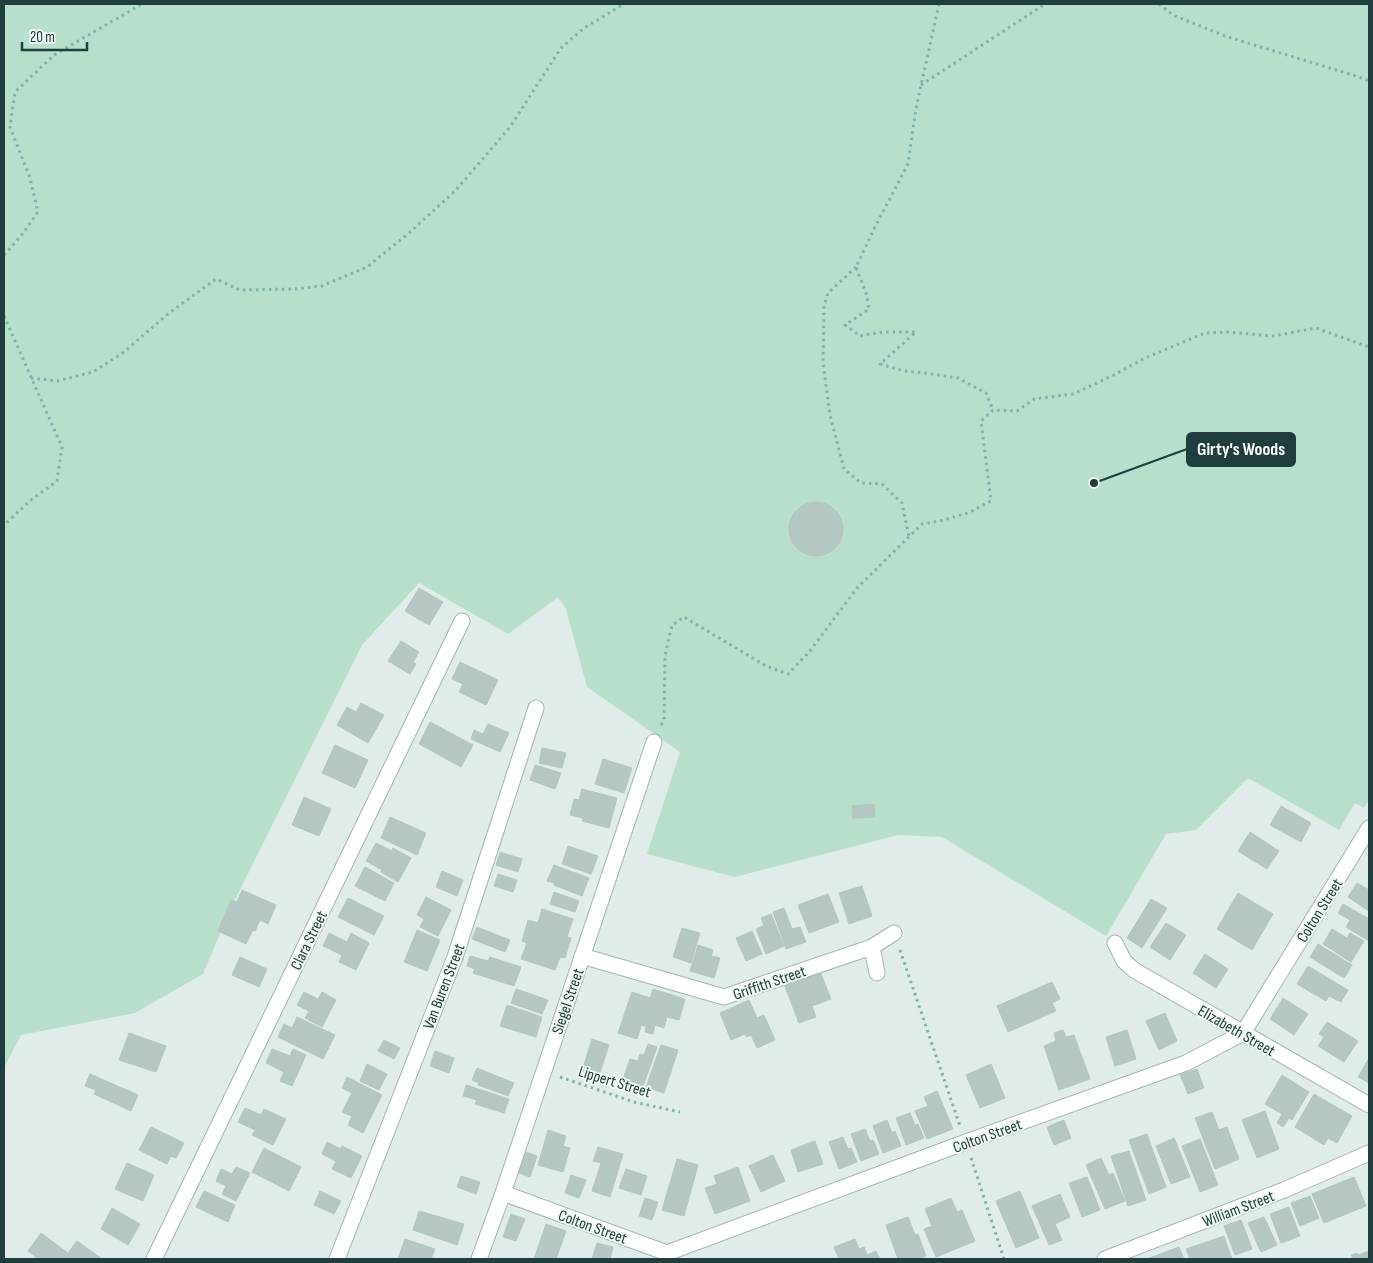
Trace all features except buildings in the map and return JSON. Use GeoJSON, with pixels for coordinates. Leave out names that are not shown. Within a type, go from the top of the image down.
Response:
{"type":"FeatureCollection","features":[{"type":"Feature","properties":{"kind":"street","name":"Clara Street"},"geometry":{"type":"LineString","coordinates":[[154,1259],[462,621]]}},
{"type":"Feature","properties":{"kind":"street","name":"Van Buren Street"},"geometry":{"type":"LineString","coordinates":[[337,1259],[455,956],[536,708]]}},
{"type":"Feature","properties":{"kind":"street","name":"Siegel Street"},"geometry":{"type":"LineString","coordinates":[[479,1259],[503,1193],[654,742]]}},
{"type":"Feature","properties":{"kind":"street","name":"Colton Street"},"geometry":{"type":"LineString","coordinates":[[503,1193],[667,1256],[966,1142],[1186,1063],[1243,1033],[1369,828]]}},
{"type":"Feature","properties":{"kind":"street","name":"Griffith Street"},"geometry":{"type":"LineString","coordinates":[[582,956],[724,997],[872,947],[894,933]]}},
{"type":"Feature","properties":{"kind":"street","name":"Elizabeth Street"},"geometry":{"type":"LineString","coordinates":[[1115,943],[1124,960],[1134,970],[1369,1106]]}},
{"type":"Feature","properties":{"kind":"street"},"geometry":{"type":"LineString","coordinates":[[872,947],[877,973]]}},
{"type":"Feature","properties":{"kind":"street","name":"William Street"},"geometry":{"type":"LineString","coordinates":[[1105,1259],[1284,1190],[1369,1153]]}},
{"type":"Feature","properties":{"kind":"path"},"geometry":{"type":"LineString","coordinates":[[4,255],[21,236],[38,212],[30,178],[10,127],[16,92],[54,54],[142,4]]}},
{"type":"Feature","properties":{"kind":"path"},"geometry":{"type":"LineString","coordinates":[[31,378],[57,382],[93,372],[124,352],[170,313],[216,279],[240,290],[294,289],[322,286],[367,268],[456,190],[510,127],[562,48],[584,28],[624,4]]}},
{"type":"Feature","properties":{"kind":"path"},"geometry":{"type":"LineString","coordinates":[[909,537],[902,503],[882,484],[861,483],[844,469],[830,415],[823,363],[824,306],[828,294],[856,267],[908,164],[916,108],[939,4]]}},
{"type":"Feature","properties":{"kind":"path"},"geometry":{"type":"LineString","coordinates":[[921,85],[1045,4]]}},
{"type":"Feature","properties":{"kind":"path"},"geometry":{"type":"LineString","coordinates":[[1159,4],[1173,15],[1225,36],[1369,81]]}},
{"type":"Feature","properties":{"kind":"path"},"geometry":{"type":"LineString","coordinates":[[856,267],[866,293],[869,309],[845,325],[860,336],[882,332],[916,332],[880,364],[904,371],[958,378],[986,393],[993,410]]}},
{"type":"Feature","properties":{"kind":"path"},"geometry":{"type":"LineString","coordinates":[[4,316],[62,447],[57,481],[32,499],[4,525]]}},
{"type":"Feature","properties":{"kind":"path"},"geometry":{"type":"LineString","coordinates":[[654,742],[664,720],[665,656],[672,625],[684,618],[766,666],[788,674],[809,652],[858,587],[922,524],[968,513],[991,501],[981,421],[993,410],[1017,411],[1034,399],[1073,394],[1146,358],[1205,333],[1228,332],[1274,336],[1316,328],[1369,347]]}},
{"type":"Feature","properties":{"kind":"path"},"geometry":{"type":"LineString","coordinates":[[894,933],[1004,1259]]}},
{"type":"Feature","properties":{"kind":"path","name":"Lippert Street"},"geometry":{"type":"LineString","coordinates":[[543,1072],[634,1102],[680,1112]]}},
{"type":"Feature","properties":{"kind":"green space"},"geometry":{"type":"Polygon","coordinates":[[[4,4],[1369,4],[1369,800],[1364,808],[1355,803],[1339,830],[1248,778],[1196,830],[1166,834],[1106,936],[942,837],[898,835],[735,877],[647,854],[680,752],[587,687],[566,609],[558,597],[508,634],[419,583],[362,645],[230,910],[203,974],[135,1013],[21,1035],[4,1068],[4,4]]]}},
{"type":"Feature","properties":{"kind":"place","name":"Girty's Woods"},"geometry":{"type":"Point","coordinates":[1094,483]}}]}
